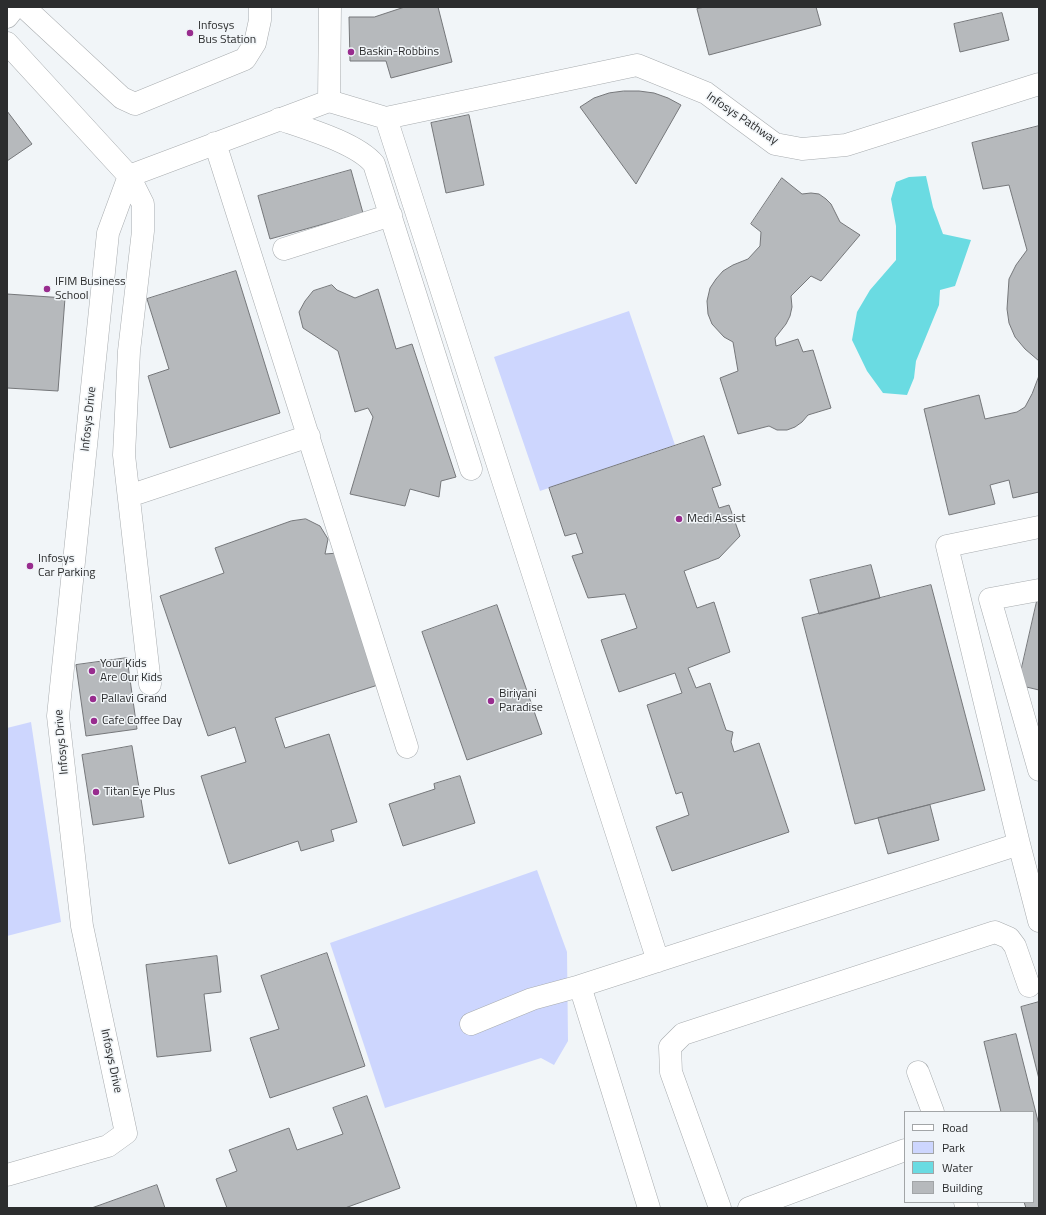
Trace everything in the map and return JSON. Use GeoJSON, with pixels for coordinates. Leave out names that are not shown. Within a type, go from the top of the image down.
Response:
{"type":"FeatureCollection","features":[{"type":"Feature","properties":{"kind":"street"},"geometry":{"type":"LineString","coordinates":[[7,17],[15,7]]}},
{"type":"Feature","properties":{"kind":"street"},"geometry":{"type":"LineString","coordinates":[[24,7],[122,98],[135,104],[245,59],[255,43],[260,20],[260,7]]}},
{"type":"Feature","properties":{"kind":"street"},"geometry":{"type":"LineString","coordinates":[[129,176],[329,101],[330,7]]}},
{"type":"Feature","properties":{"kind":"street"},"geometry":{"type":"LineString","coordinates":[[7,44],[129,176],[143,204],[143,224],[129,351],[124,455],[150,684]]}},
{"type":"Feature","properties":{"kind":"street","name":"Infosys Pathway"},"geometry":{"type":"LineString","coordinates":[[329,101],[386,118],[637,65],[706,93],[776,144],[802,149],[846,145],[1039,84]]}},
{"type":"Feature","properties":{"kind":"street"},"geometry":{"type":"LineString","coordinates":[[386,118],[658,961]]}},
{"type":"Feature","properties":{"kind":"street"},"geometry":{"type":"LineString","coordinates":[[279,120],[308,129],[355,148],[370,158],[374,164],[471,469]]}},
{"type":"Feature","properties":{"kind":"street"},"geometry":{"type":"LineString","coordinates":[[216,143],[408,747]]}},
{"type":"Feature","properties":{"kind":"street","name":"Infosys Drive"},"geometry":{"type":"LineString","coordinates":[[7,1175],[108,1146],[126,1133],[82,926],[58,716],[108,233],[129,176]]}},
{"type":"Feature","properties":{"kind":"street"},"geometry":{"type":"LineString","coordinates":[[284,250],[391,215]]}},
{"type":"Feature","properties":{"kind":"street"},"geometry":{"type":"LineString","coordinates":[[129,496],[309,436]]}},
{"type":"Feature","properties":{"kind":"street"},"geometry":{"type":"LineString","coordinates":[[1039,527],[946,546],[1039,921]]}},
{"type":"Feature","properties":{"kind":"street"},"geometry":{"type":"LineString","coordinates":[[1039,590],[990,599],[1039,770]]}},
{"type":"Feature","properties":{"kind":"street"},"geometry":{"type":"LineString","coordinates":[[470,1024],[532,999],[580,986],[1019,844]]}},
{"type":"Feature","properties":{"kind":"street"},"geometry":{"type":"LineString","coordinates":[[720,1208],[671,1072],[670,1048],[684,1034],[995,932],[1009,938],[1015,946],[1029,986]]}},
{"type":"Feature","properties":{"kind":"street"},"geometry":{"type":"LineString","coordinates":[[580,986],[649,1208]]}},
{"type":"Feature","properties":{"kind":"street"},"geometry":{"type":"LineString","coordinates":[[918,1072],[933,1111]]}},
{"type":"Feature","properties":{"kind":"street"},"geometry":{"type":"LineString","coordinates":[[749,1208],[904,1150]]}},
{"type":"Feature","properties":{"kind":"green space"},"geometry":{"type":"Polygon","coordinates":[[[629,311],[675,445],[540,491],[494,357],[629,311]]]}},
{"type":"Feature","properties":{"kind":"green space"},"geometry":{"type":"Polygon","coordinates":[[[31,722],[61,922],[7,936],[7,728],[31,722]]]}},
{"type":"Feature","properties":{"kind":"green space"},"geometry":{"type":"Polygon","coordinates":[[[537,870],[567,952],[568,1041],[554,1065],[541,1058],[385,1108],[330,943],[537,870]]]}},
{"type":"Feature","properties":{"kind":"water"},"geometry":{"type":"Polygon","coordinates":[[[926,176],[933,207],[943,234],[971,240],[955,286],[940,290],[939,305],[916,361],[914,378],[907,395],[883,393],[867,371],[852,340],[857,312],[870,290],[896,260],[896,226],[891,199],[896,182],[909,177],[926,176]]]}},
{"type":"Feature","properties":{"kind":"building"},"geometry":{"type":"Polygon","coordinates":[[[405,7],[438,7],[452,62],[391,78],[386,61],[350,61],[349,17],[374,17],[405,7]]]}},
{"type":"Feature","properties":{"kind":"building"},"geometry":{"type":"Polygon","coordinates":[[[705,7],[816,7],[821,25],[709,55],[697,9],[705,7]]]}},
{"type":"Feature","properties":{"kind":"building"},"geometry":{"type":"Polygon","coordinates":[[[1002,13],[1009,40],[960,52],[954,24],[1002,13]]]}},
{"type":"Feature","properties":{"kind":"building"},"geometry":{"type":"Polygon","coordinates":[[[624,91],[654,93],[681,105],[636,184],[580,107],[594,98],[609,93],[624,91]]]}},
{"type":"Feature","properties":{"kind":"building"},"geometry":{"type":"Polygon","coordinates":[[[7,111],[32,144],[7,161],[7,111]]]}},
{"type":"Feature","properties":{"kind":"building"},"geometry":{"type":"Polygon","coordinates":[[[469,115],[484,185],[446,193],[431,123],[469,115]]]}},
{"type":"Feature","properties":{"kind":"building"},"geometry":{"type":"Polygon","coordinates":[[[1039,126],[1039,361],[1025,349],[1015,337],[1009,323],[1007,309],[1009,279],[1016,265],[1027,250],[1009,185],[983,189],[972,143],[1039,126]]]}},
{"type":"Feature","properties":{"kind":"building"},"geometry":{"type":"Polygon","coordinates":[[[351,170],[363,213],[270,239],[258,196],[351,170]]]}},
{"type":"Feature","properties":{"kind":"building"},"geometry":{"type":"Polygon","coordinates":[[[782,178],[802,194],[819,194],[826,199],[831,204],[840,222],[860,235],[821,281],[811,276],[791,296],[792,307],[790,316],[786,324],[775,338],[776,346],[798,339],[803,352],[813,350],[831,408],[808,415],[795,427],[787,430],[777,430],[769,426],[738,434],[720,378],[738,371],[733,342],[724,337],[712,324],[708,314],[707,301],[710,288],[723,271],[748,259],[760,246],[761,232],[751,224],[782,178]]]}},
{"type":"Feature","properties":{"kind":"building"},"geometry":{"type":"Polygon","coordinates":[[[236,271],[280,413],[170,448],[148,376],[169,369],[147,299],[236,271]]]}},
{"type":"Feature","properties":{"kind":"building"},"geometry":{"type":"Polygon","coordinates":[[[332,285],[337,290],[355,298],[378,289],[396,349],[412,344],[456,477],[441,481],[439,497],[410,489],[405,506],[350,494],[373,417],[368,408],[355,412],[338,351],[303,328],[299,312],[313,291],[332,285]]]}},
{"type":"Feature","properties":{"kind":"building"},"geometry":{"type":"Polygon","coordinates":[[[7,294],[65,298],[58,391],[7,388],[7,294]]]}},
{"type":"Feature","properties":{"kind":"building"},"geometry":{"type":"Polygon","coordinates":[[[1039,376],[1039,492],[1013,498],[1009,480],[990,485],[995,504],[949,515],[924,409],[979,395],[985,419],[1017,412],[1025,407],[1039,376]]]}},
{"type":"Feature","properties":{"kind":"building"},"geometry":{"type":"Polygon","coordinates":[[[704,436],[721,485],[712,488],[719,508],[729,505],[740,536],[719,558],[684,571],[697,608],[714,602],[730,652],[688,668],[696,688],[710,683],[726,730],[733,732],[731,742],[734,752],[759,743],[789,832],[672,871],[656,827],[689,815],[682,792],[676,794],[647,705],[682,693],[675,673],[619,692],[601,640],[637,628],[625,594],[588,598],[572,556],[583,553],[576,533],[565,536],[549,488],[704,436]]]}},
{"type":"Feature","properties":{"kind":"building"},"geometry":{"type":"Polygon","coordinates":[[[306,519],[320,526],[328,539],[325,554],[338,553],[381,684],[275,718],[285,748],[329,734],[357,822],[331,830],[334,841],[301,851],[298,841],[229,864],[201,776],[246,762],[235,727],[208,736],[160,596],[224,573],[215,548],[291,521],[306,519]]]}},
{"type":"Feature","properties":{"kind":"building"},"geometry":{"type":"Polygon","coordinates":[[[871,565],[880,598],[819,614],[810,580],[871,565]]]}},
{"type":"Feature","properties":{"kind":"building"},"geometry":{"type":"Polygon","coordinates":[[[931,585],[985,790],[855,824],[802,618],[931,585]]]}},
{"type":"Feature","properties":{"kind":"building"},"geometry":{"type":"Polygon","coordinates":[[[1039,591],[1039,690],[1018,685],[1039,591]]]}},
{"type":"Feature","properties":{"kind":"building"},"geometry":{"type":"Polygon","coordinates":[[[497,605],[542,734],[467,760],[422,632],[497,605]]]}},
{"type":"Feature","properties":{"kind":"building"},"geometry":{"type":"Polygon","coordinates":[[[127,658],[137,729],[86,736],[76,665],[127,658]]]}},
{"type":"Feature","properties":{"kind":"building"},"geometry":{"type":"Polygon","coordinates":[[[132,746],[144,817],[93,825],[82,755],[132,746]]]}},
{"type":"Feature","properties":{"kind":"building"},"geometry":{"type":"Polygon","coordinates":[[[460,776],[475,823],[403,846],[389,804],[435,789],[434,784],[460,776]]]}},
{"type":"Feature","properties":{"kind":"building"},"geometry":{"type":"Polygon","coordinates":[[[930,805],[939,840],[888,854],[878,818],[930,805]]]}},
{"type":"Feature","properties":{"kind":"building"},"geometry":{"type":"Polygon","coordinates":[[[327,953],[365,1066],[270,1098],[250,1038],[279,1029],[261,976],[327,953]]]}},
{"type":"Feature","properties":{"kind":"building"},"geometry":{"type":"Polygon","coordinates":[[[217,956],[221,992],[204,994],[211,1051],[157,1057],[146,965],[217,956]]]}},
{"type":"Feature","properties":{"kind":"building"},"geometry":{"type":"Polygon","coordinates":[[[1039,1002],[1039,1079],[1021,1007],[1039,1002]]]}},
{"type":"Feature","properties":{"kind":"building"},"geometry":{"type":"Polygon","coordinates":[[[1016,1034],[1039,1125],[1039,1208],[1026,1208],[1024,1203],[1034,1203],[1034,1111],[1001,1111],[984,1042],[1016,1034]]]}},
{"type":"Feature","properties":{"kind":"building"},"geometry":{"type":"Polygon","coordinates":[[[367,1096],[400,1188],[345,1208],[227,1208],[216,1179],[237,1171],[229,1150],[289,1128],[297,1150],[343,1134],[333,1108],[367,1096]]]}},
{"type":"Feature","properties":{"kind":"building"},"geometry":{"type":"Polygon","coordinates":[[[157,1185],[165,1208],[92,1208],[157,1185]]]}},
{"type":"Feature","properties":{"kind":"place","name":"Infosys Bus Station"},"geometry":{"type":"Point","coordinates":[190,33]}},
{"type":"Feature","properties":{"kind":"place","name":"Baskin-Robbins"},"geometry":{"type":"Point","coordinates":[351,52]}},
{"type":"Feature","properties":{"kind":"place","name":"IFIM Business School"},"geometry":{"type":"Point","coordinates":[47,289]}},
{"type":"Feature","properties":{"kind":"place","name":"Medi Assist"},"geometry":{"type":"Point","coordinates":[679,519]}},
{"type":"Feature","properties":{"kind":"place","name":"Infosys Car Parking"},"geometry":{"type":"Point","coordinates":[30,566]}},
{"type":"Feature","properties":{"kind":"place","name":"Your Kids Are Our Kids"},"geometry":{"type":"Point","coordinates":[92,671]}},
{"type":"Feature","properties":{"kind":"place","name":"Pallavi Grand"},"geometry":{"type":"Point","coordinates":[93,699]}},
{"type":"Feature","properties":{"kind":"place","name":"Biriyani Paradise"},"geometry":{"type":"Point","coordinates":[491,701]}},
{"type":"Feature","properties":{"kind":"place","name":"Cafe Coffee Day"},"geometry":{"type":"Point","coordinates":[94,721]}},
{"type":"Feature","properties":{"kind":"place","name":"Titan Eye Plus"},"geometry":{"type":"Point","coordinates":[96,792]}}]}
